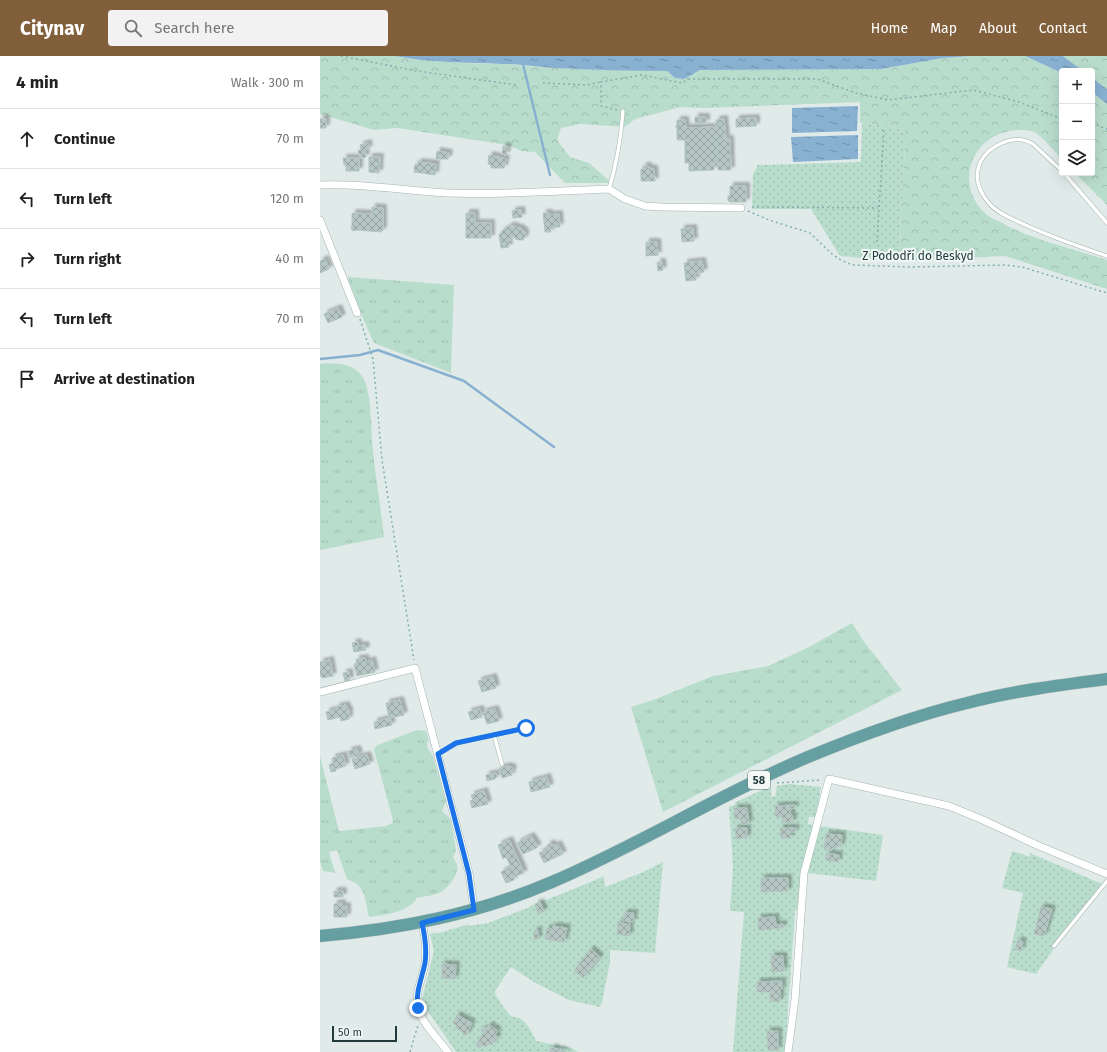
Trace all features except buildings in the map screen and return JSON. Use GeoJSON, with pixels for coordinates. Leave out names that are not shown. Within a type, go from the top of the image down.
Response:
{"type":"FeatureCollection","features":[{"type":"Feature","properties":{"kind":"main road","name":"58"},"geometry":{"type":"LineString","coordinates":[[320,936],[381,930],[422,923],[474,910],[552,882],[808,757],[891,725],[967,703],[1055,686],[1107,679]]}},
{"type":"Feature","properties":{"kind":"street"},"geometry":{"type":"LineString","coordinates":[[320,185],[353,184],[444,193],[480,194],[609,189],[625,199],[645,206],[741,208]]}},
{"type":"Feature","properties":{"kind":"street"},"geometry":{"type":"LineString","coordinates":[[320,220],[357,313]]}},
{"type":"Feature","properties":{"kind":"street"},"geometry":{"type":"LineString","coordinates":[[320,692],[416,668],[469,874],[474,910]]}},
{"type":"Feature","properties":{"kind":"street"},"geometry":{"type":"LineString","coordinates":[[788,1052],[795,999],[804,873],[829,779],[949,806],[1107,874]]}},
{"type":"Feature","properties":{"kind":"street"},"geometry":{"type":"LineString","coordinates":[[422,923],[426,950],[425,963],[416,1000],[421,1016],[448,1052]]}},
{"type":"Feature","properties":{"kind":"lane"},"geometry":{"type":"LineString","coordinates":[[609,189],[616,167],[623,111]]}},
{"type":"Feature","properties":{"kind":"lane"},"geometry":{"type":"LineString","coordinates":[[1059,168],[1033,144],[1019,139],[1006,141],[990,150],[981,159],[977,175],[980,188],[984,196],[996,210],[1042,233],[1107,256]]}},
{"type":"Feature","properties":{"kind":"lane"},"geometry":{"type":"LineString","coordinates":[[1066,176],[1107,223]]}},
{"type":"Feature","properties":{"kind":"lane"},"geometry":{"type":"LineString","coordinates":[[438,754],[456,743],[526,728]]}},
{"type":"Feature","properties":{"kind":"lane"},"geometry":{"type":"LineString","coordinates":[[494,735],[502,764]]}},
{"type":"Feature","properties":{"kind":"lane"},"geometry":{"type":"LineString","coordinates":[[1054,946],[1107,881]]}},
{"type":"Feature","properties":{"kind":"path"},"geometry":{"type":"LineString","coordinates":[[341,56],[417,70],[517,85]]}},
{"type":"Feature","properties":{"kind":"path"},"geometry":{"type":"LineString","coordinates":[[543,83],[587,85],[642,75],[682,83],[689,79],[817,79],[856,93],[888,100],[973,90],[1019,102],[1059,118]]}},
{"type":"Feature","properties":{"kind":"path"},"geometry":{"type":"LineString","coordinates":[[601,82],[601,106],[623,111]]}},
{"type":"Feature","properties":{"kind":"path"},"geometry":{"type":"LineString","coordinates":[[1095,124],[1107,128]]}},
{"type":"Feature","properties":{"kind":"path"},"geometry":{"type":"LineString","coordinates":[[876,242],[884,129]]}},
{"type":"Feature","properties":{"kind":"path"},"geometry":{"type":"LineString","coordinates":[[752,207],[878,208]]}},
{"type":"Feature","properties":{"kind":"path","name":"Z Pododří do Beskyd"},"geometry":{"type":"LineString","coordinates":[[741,208],[769,220],[810,233],[832,254],[839,259],[852,264],[910,267],[1006,265],[1022,268],[1107,293]]}},
{"type":"Feature","properties":{"kind":"path"},"geometry":{"type":"LineString","coordinates":[[357,313],[374,359],[382,460],[416,668]]}},
{"type":"Feature","properties":{"kind":"path"},"geometry":{"type":"LineString","coordinates":[[773,784],[780,782],[829,779]]}},
{"type":"Feature","properties":{"kind":"path"},"geometry":{"type":"LineString","coordinates":[[410,1052],[421,1016]]}},
{"type":"Feature","properties":{"kind":"green space"},"geometry":{"type":"Polygon","coordinates":[[[320,56],[395,56],[411,59],[463,63],[554,68],[667,71],[675,78],[684,79],[699,70],[881,69],[943,58],[971,56],[1025,56],[1059,72],[1059,156],[1037,133],[1031,131],[1009,131],[996,136],[985,143],[976,153],[971,164],[969,177],[971,190],[976,202],[991,218],[1037,239],[1107,260],[1107,289],[1005,256],[898,261],[906,133],[903,129],[860,122],[860,102],[705,108],[681,107],[635,119],[625,127],[580,124],[561,128],[557,140],[570,157],[589,163],[612,183],[565,183],[535,152],[521,151],[511,146],[397,128],[374,130],[320,114],[320,56]]]}},
{"type":"Feature","properties":{"kind":"green space"},"geometry":{"type":"Polygon","coordinates":[[[1063,56],[1107,56],[1107,89],[1095,80],[1095,68],[1079,68],[1063,56]]]}},
{"type":"Feature","properties":{"kind":"green space"},"geometry":{"type":"Polygon","coordinates":[[[1095,94],[1107,104],[1107,205],[1078,176],[1095,176],[1095,94]]]}},
{"type":"Feature","properties":{"kind":"green space"},"geometry":{"type":"Polygon","coordinates":[[[860,122],[903,129],[906,133],[898,261],[840,256],[811,209],[752,209],[753,174],[758,165],[861,162],[862,123],[860,122]]]}},
{"type":"Feature","properties":{"kind":"green space"},"geometry":{"type":"Polygon","coordinates":[[[348,278],[454,285],[451,373],[374,343],[362,316],[348,278]]]}},
{"type":"Feature","properties":{"kind":"green space"},"geometry":{"type":"Polygon","coordinates":[[[326,363],[350,366],[362,376],[368,390],[373,451],[384,537],[320,550],[320,364],[326,363]]]}},
{"type":"Feature","properties":{"kind":"green space"},"geometry":{"type":"Polygon","coordinates":[[[852,623],[865,643],[902,690],[663,812],[631,707],[653,700],[713,676],[768,666],[807,648],[852,623]]]}},
{"type":"Feature","properties":{"kind":"green space"},"geometry":{"type":"Polygon","coordinates":[[[417,730],[426,731],[429,741],[427,743],[427,747],[433,756],[446,801],[442,811],[450,818],[451,821],[456,850],[453,857],[457,865],[456,873],[449,885],[439,893],[417,898],[403,910],[369,917],[364,894],[358,885],[347,879],[337,850],[329,852],[335,873],[323,871],[320,862],[320,756],[339,831],[386,826],[392,823],[393,820],[374,750],[376,746],[380,744],[417,730]]]}},
{"type":"Feature","properties":{"kind":"green space"},"geometry":{"type":"Polygon","coordinates":[[[789,784],[821,787],[816,817],[809,817],[808,824],[814,825],[801,870],[797,910],[795,911],[785,1052],[733,1052],[744,912],[730,911],[733,867],[729,806],[734,806],[736,802],[771,786],[771,796],[775,797],[777,786],[789,784]]]}},
{"type":"Feature","properties":{"kind":"green space"},"geometry":{"type":"Polygon","coordinates":[[[819,826],[883,835],[876,881],[808,873],[819,826]]]}},
{"type":"Feature","properties":{"kind":"green space"},"geometry":{"type":"Polygon","coordinates":[[[1012,851],[1030,857],[1030,853],[1102,884],[1053,945],[1055,947],[1036,974],[1007,967],[1023,893],[1002,888],[1012,851]]]}},
{"type":"Feature","properties":{"kind":"green space"},"geometry":{"type":"Polygon","coordinates":[[[663,862],[655,953],[610,950],[610,962],[600,1007],[569,1000],[534,982],[511,967],[495,991],[495,994],[508,1013],[511,1016],[519,1018],[525,1022],[536,1041],[572,1048],[578,1052],[456,1052],[423,1004],[422,999],[434,951],[430,934],[436,932],[436,934],[469,924],[469,926],[488,923],[604,876],[605,887],[641,873],[663,862]]]}},
{"type":"Feature","properties":{"kind":"water"},"geometry":{"type":"Polygon","coordinates":[[[395,56],[971,56],[943,58],[881,69],[700,70],[684,79],[675,78],[667,71],[554,68],[515,64],[435,61],[395,56]]]}},
{"type":"Feature","properties":{"kind":"water"},"geometry":{"type":"Polygon","coordinates":[[[1025,56],[1063,56],[1079,68],[1059,68],[1059,72],[1025,56]]]}},
{"type":"Feature","properties":{"kind":"water"},"geometry":{"type":"Polygon","coordinates":[[[1095,80],[1107,89],[1107,104],[1095,94],[1095,80]]]}},
{"type":"Feature","properties":{"kind":"water"},"geometry":{"type":"Polygon","coordinates":[[[858,106],[857,131],[792,133],[792,108],[858,106]]]}},
{"type":"Feature","properties":{"kind":"water"},"geometry":{"type":"Polygon","coordinates":[[[858,135],[858,159],[793,162],[791,137],[858,135]]]}},
{"type":"Feature","properties":{"kind":"waterway"},"geometry":{"type":"LineString","coordinates":[[521,56],[550,175]]}},
{"type":"Feature","properties":{"kind":"waterway"},"geometry":{"type":"LineString","coordinates":[[320,359],[360,355],[378,350],[464,381],[554,447]]}},
{"type":"Feature","properties":{"kind":"route"},"geometry":{"type":"LineString","coordinates":[[418,1008],[416,1000],[425,963],[426,950],[422,923],[474,910],[469,874],[438,754],[456,743],[526,728]]}}]}
